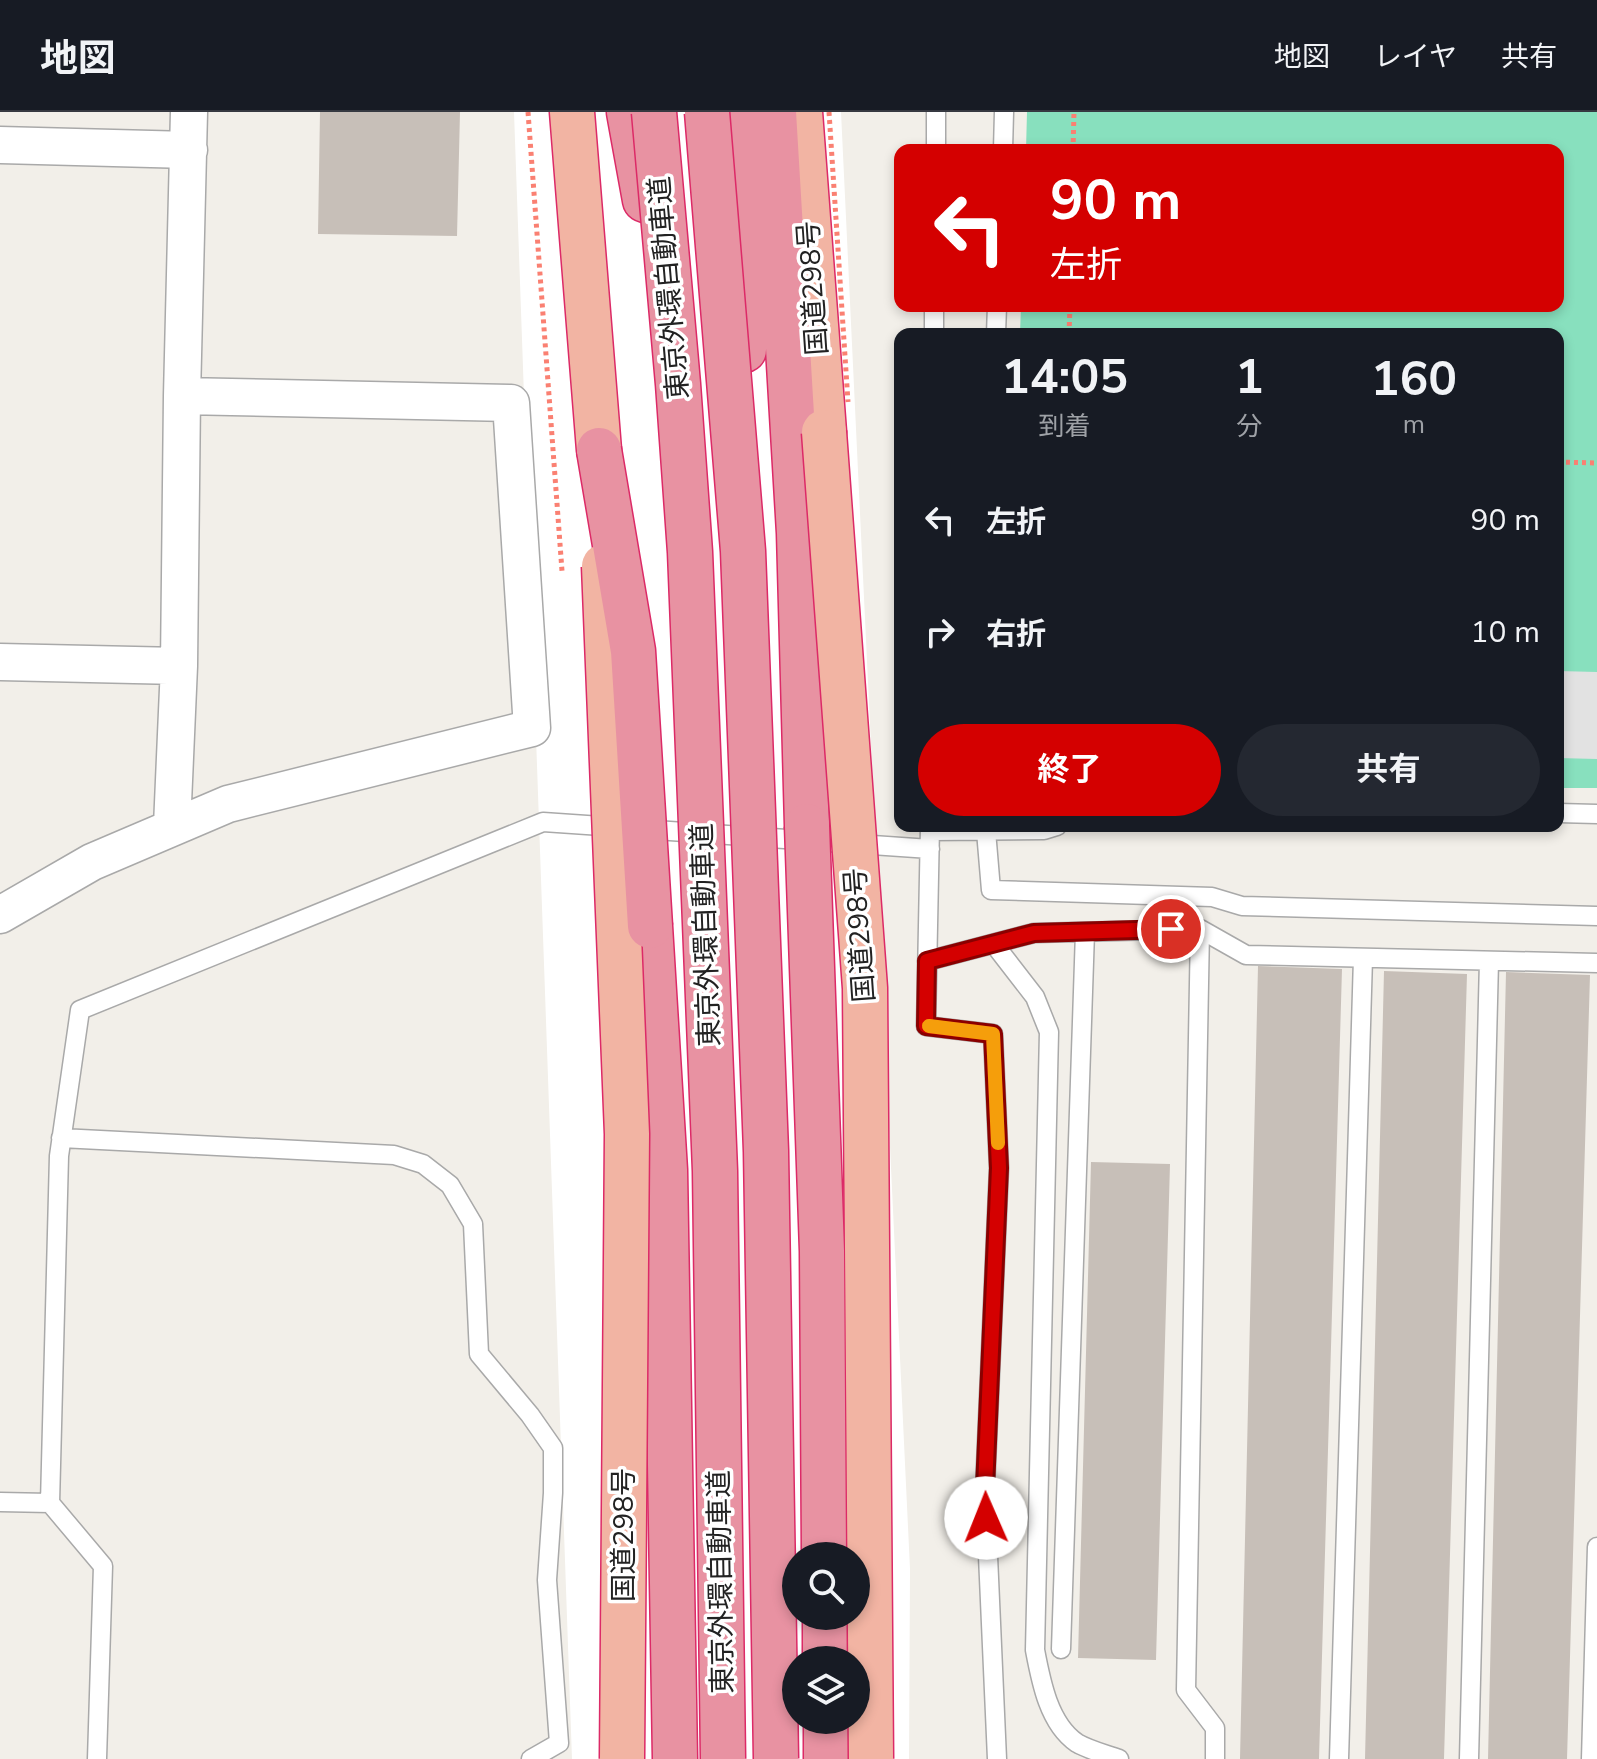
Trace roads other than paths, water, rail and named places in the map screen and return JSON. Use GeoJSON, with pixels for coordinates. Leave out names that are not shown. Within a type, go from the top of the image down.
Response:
{"type":"FeatureCollection","features":[{"type":"Feature","properties":{"kind":"highway","name":"国道298号"},"geometry":{"type":"LineString","coordinates":[[572,112],[599,450],[627,1134],[622,1759]]}},
{"type":"Feature","properties":{"kind":"highway"},"geometry":{"type":"LineString","coordinates":[[629,112],[678,384]]}},
{"type":"Feature","properties":{"kind":"highway","name":"東京外環自動車道"},"geometry":{"type":"LineString","coordinates":[[654,112],[690,552],[715,1171],[723,1759]]}},
{"type":"Feature","properties":{"kind":"highway","name":"東京外環自動車道"},"geometry":{"type":"LineString","coordinates":[[707,112],[743,551],[766,1151],[776,1759]]}},
{"type":"Feature","properties":{"kind":"highway"},"geometry":{"type":"LineString","coordinates":[[742,112],[743,551]]}},
{"type":"Feature","properties":{"kind":"highway"},"geometry":{"type":"LineString","coordinates":[[774,112],[799,533],[822,1251],[824,1542]]}},
{"type":"Feature","properties":{"kind":"highway","name":"国道298号"},"geometry":{"type":"LineString","coordinates":[[800,112],[865,988],[871,1759]]}},
{"type":"Feature","properties":{"kind":"highway"},"geometry":{"type":"LineString","coordinates":[[599,450],[633,651],[665,1170],[675,1759]]}},
{"type":"Feature","properties":{"kind":"highway"},"geometry":{"type":"LineString","coordinates":[[826,1734],[826,1759]]}},
{"type":"Feature","properties":{"kind":"street"},"geometry":{"type":"LineString","coordinates":[[172,826],[179,666],[189,112]]}},
{"type":"Feature","properties":{"kind":"street"},"geometry":{"type":"LineString","coordinates":[[0,145],[189,150]]}},
{"type":"Feature","properties":{"kind":"street"},"geometry":{"type":"LineString","coordinates":[[0,915],[92,862],[228,804],[532,728],[511,403],[182,396]]}},
{"type":"Feature","properties":{"kind":"street"},"geometry":{"type":"LineString","coordinates":[[0,662],[179,666]]}},
{"type":"Feature","properties":{"kind":"lane"},"geometry":{"type":"LineString","coordinates":[[936,112],[936,144]]}},
{"type":"Feature","properties":{"kind":"lane"},"geometry":{"type":"LineString","coordinates":[[1003,144],[1004,112]]}},
{"type":"Feature","properties":{"kind":"lane"},"geometry":{"type":"LineString","coordinates":[[1564,813],[1597,814]]}},
{"type":"Feature","properties":{"kind":"lane"},"geometry":{"type":"LineString","coordinates":[[97,1759],[103,1566],[50,1503],[59,1156],[80,1010],[543,822],[930,835],[972,832]]}},
{"type":"Feature","properties":{"kind":"lane"},"geometry":{"type":"LineString","coordinates":[[986,832],[991,890],[1212,897],[1242,906],[1597,916]]}},
{"type":"Feature","properties":{"kind":"lane"},"geometry":{"type":"LineString","coordinates":[[930,835],[926,1026],[993,1034],[999,1168],[985,1488],[997,1759]]}},
{"type":"Feature","properties":{"kind":"lane"},"geometry":{"type":"LineString","coordinates":[[927,961],[1034,933],[1200,929],[1246,955],[1597,963]]}},
{"type":"Feature","properties":{"kind":"lane"},"geometry":{"type":"LineString","coordinates":[[1200,929],[1186,1690],[1215,1728],[1215,1759]]}},
{"type":"Feature","properties":{"kind":"lane"},"geometry":{"type":"LineString","coordinates":[[1061,1649],[1085,932]]}},
{"type":"Feature","properties":{"kind":"lane"},"geometry":{"type":"LineString","coordinates":[[994,944],[1035,997],[1049,1032],[1035,1650],[1041,1682],[1059,1727],[1079,1744],[1119,1759]]}},
{"type":"Feature","properties":{"kind":"lane"},"geometry":{"type":"LineString","coordinates":[[1339,1759],[1363,958]]}},
{"type":"Feature","properties":{"kind":"lane"},"geometry":{"type":"LineString","coordinates":[[1469,1759],[1489,961]]}},
{"type":"Feature","properties":{"kind":"lane"},"geometry":{"type":"LineString","coordinates":[[1047,1128],[1078,1129]]}},
{"type":"Feature","properties":{"kind":"lane"},"geometry":{"type":"LineString","coordinates":[[61,1138],[394,1155],[423,1164],[450,1185],[473,1224],[479,1354],[553,1448],[547,1580],[559,1743],[531,1759]]}},
{"type":"Feature","properties":{"kind":"lane"},"geometry":{"type":"LineString","coordinates":[[1041,1380],[1070,1380]]}},
{"type":"Feature","properties":{"kind":"lane"},"geometry":{"type":"LineString","coordinates":[[0,1502],[50,1503]]}},
{"type":"Feature","properties":{"kind":"lane"},"geometry":{"type":"LineString","coordinates":[[1591,1759],[1597,1547]]}}]}
